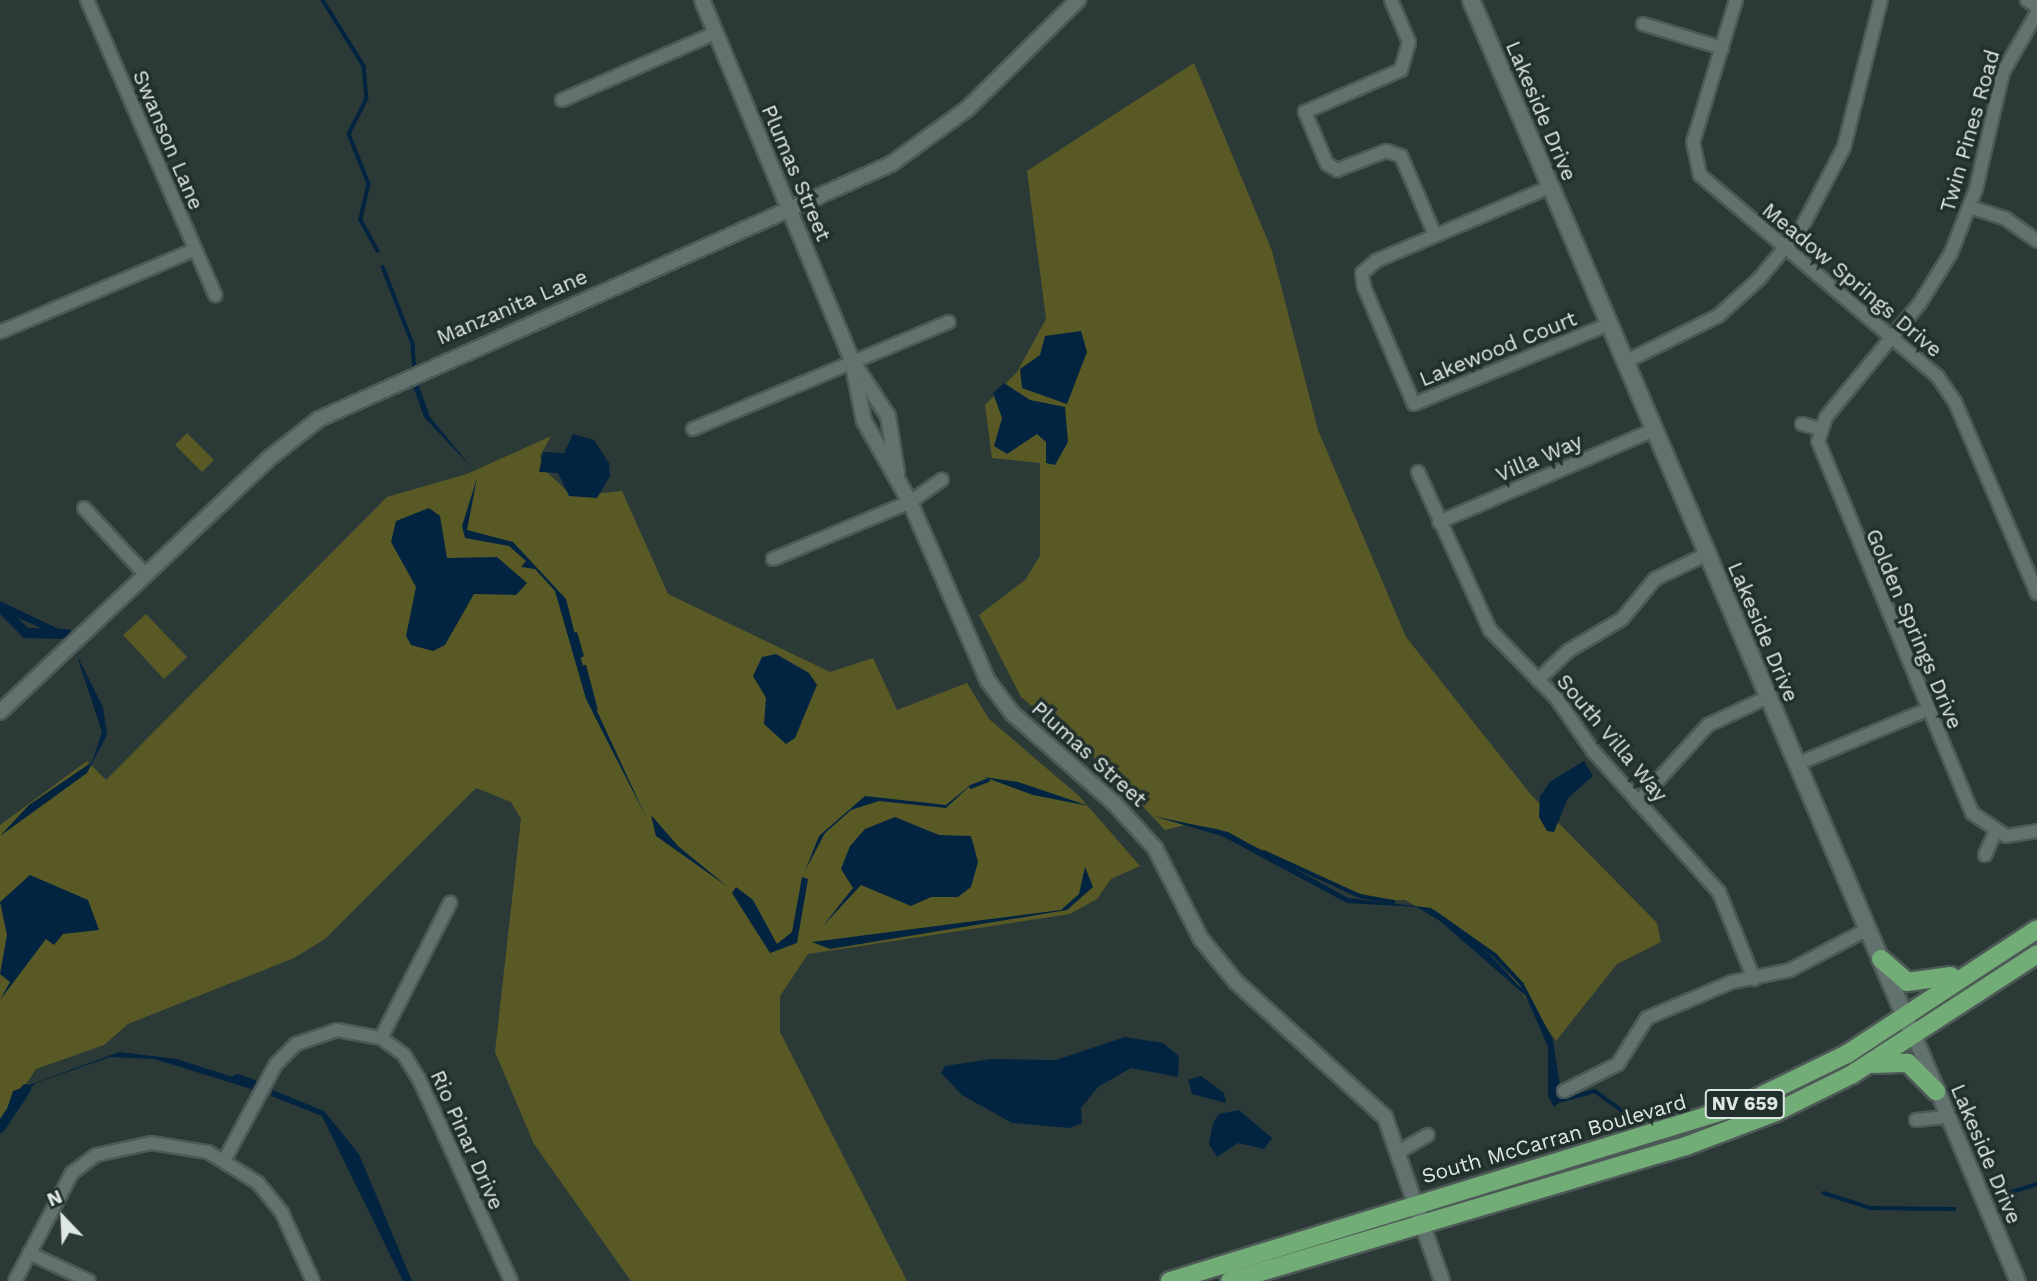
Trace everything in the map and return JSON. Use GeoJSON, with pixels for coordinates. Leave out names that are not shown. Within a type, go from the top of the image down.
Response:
{"type":"FeatureCollection","features":[{"type":"Feature","properties":{"kind":"main road","name":"Lakeside Drive"},"geometry":{"type":"LineString","coordinates":[[1471,0],[1913,1033]]}},
{"type":"Feature","properties":{"kind":"main road","name":"South McCarran Boulevard"},"geometry":{"type":"LineString","coordinates":[[1170,1281],[1417,1202],[1710,1117],[1811,1074],[1905,1015],[1970,969],[2037,929]]}},
{"type":"Feature","properties":{"kind":"main road","name":"South McCarran Boulevard"},"geometry":{"type":"LineString","coordinates":[[1230,1281],[1739,1127],[1864,1066],[2037,954]]}},
{"type":"Feature","properties":{"kind":"main road"},"geometry":{"type":"LineString","coordinates":[[1881,959],[1898,978],[1916,983],[1970,969]]}},
{"type":"Feature","properties":{"kind":"main road"},"geometry":{"type":"LineString","coordinates":[[1864,1066],[1900,1060],[1936,1091]]}},
{"type":"Feature","properties":{"kind":"main road"},"geometry":{"type":"LineString","coordinates":[[1606,1168],[1615,1156],[1710,1117]]}},
{"type":"Feature","properties":{"kind":"street","name":"Swanson Lane"},"geometry":{"type":"LineString","coordinates":[[87,0],[215,295]]}},
{"type":"Feature","properties":{"kind":"street","name":"Plumas Street"},"geometry":{"type":"LineString","coordinates":[[702,0],[852,362],[888,416],[897,473]]}},
{"type":"Feature","properties":{"kind":"street","name":"Manzanita Lane"},"geometry":{"type":"LineString","coordinates":[[0,712],[145,574],[301,432],[408,374],[868,176],[932,137],[1078,0]]}},
{"type":"Feature","properties":{"kind":"street"},"geometry":{"type":"LineString","coordinates":[[1391,0],[1409,42],[1401,70],[1305,112],[1327,164],[1337,170],[1385,151],[1401,156],[1435,235]]}},
{"type":"Feature","properties":{"kind":"street","name":"Meadow Springs Drive"},"geometry":{"type":"LineString","coordinates":[[1736,0],[1693,142],[1695,164],[1707,184],[1892,338],[1948,389],[2037,593]]}},
{"type":"Feature","properties":{"kind":"street"},"geometry":{"type":"LineString","coordinates":[[1625,362],[1718,316],[1785,249],[1819,201],[1844,146],[1881,0]]}},
{"type":"Feature","properties":{"kind":"street"},"geometry":{"type":"LineString","coordinates":[[2027,0],[2037,7]]}},
{"type":"Feature","properties":{"kind":"street","name":"Twin Pines Road"},"geometry":{"type":"LineString","coordinates":[[1820,429],[1937,277],[1970,207],[2003,72],[2037,13]]}},
{"type":"Feature","properties":{"kind":"street"},"geometry":{"type":"LineString","coordinates":[[1643,24],[1721,48]]}},
{"type":"Feature","properties":{"kind":"street"},"geometry":{"type":"LineString","coordinates":[[562,100],[715,33]]}},
{"type":"Feature","properties":{"kind":"street","name":"Lakewood Court"},"geometry":{"type":"LineString","coordinates":[[1550,187],[1435,235],[1362,273],[1414,404],[1609,324]]}},
{"type":"Feature","properties":{"kind":"street"},"geometry":{"type":"LineString","coordinates":[[1970,207],[2006,219],[2037,241]]}},
{"type":"Feature","properties":{"kind":"street"},"geometry":{"type":"LineString","coordinates":[[0,332],[194,250]]}},
{"type":"Feature","properties":{"kind":"street"},"geometry":{"type":"LineString","coordinates":[[693,429],[949,322]]}},
{"type":"Feature","properties":{"kind":"street","name":"Plumas Street"},"geometry":{"type":"LineString","coordinates":[[852,362],[864,421],[897,473],[1000,698],[1155,848],[1201,939],[1236,982],[1385,1116],[1400,1151],[1442,1281]]}},
{"type":"Feature","properties":{"kind":"street"},"geometry":{"type":"LineString","coordinates":[[1801,424],[1820,429]]}},
{"type":"Feature","properties":{"kind":"street","name":"Golden Springs Drive"},"geometry":{"type":"LineString","coordinates":[[1820,429],[1822,463],[1927,710],[1972,813],[1995,833]]}},
{"type":"Feature","properties":{"kind":"street","name":"Villa Way"},"geometry":{"type":"LineString","coordinates":[[1439,522],[1654,430]]}},
{"type":"Feature","properties":{"kind":"street","name":"South Villa Way"},"geometry":{"type":"LineString","coordinates":[[1418,472],[1490,630],[1538,680],[1638,802],[1719,892],[1754,979]]}},
{"type":"Feature","properties":{"kind":"street"},"geometry":{"type":"LineString","coordinates":[[773,559],[910,502],[942,481]]}},
{"type":"Feature","properties":{"kind":"street"},"geometry":{"type":"LineString","coordinates":[[84,508],[145,574]]}},
{"type":"Feature","properties":{"kind":"street"},"geometry":{"type":"LineString","coordinates":[[1538,680],[1568,651],[1622,618],[1655,579],[1707,554]]}},
{"type":"Feature","properties":{"kind":"street"},"geometry":{"type":"LineString","coordinates":[[1638,802],[1708,726],[1768,696]]}},
{"type":"Feature","properties":{"kind":"street"},"geometry":{"type":"LineString","coordinates":[[1797,764],[1927,710]]}},
{"type":"Feature","properties":{"kind":"street"},"geometry":{"type":"LineString","coordinates":[[1985,855],[1995,833],[2037,831]]}},
{"type":"Feature","properties":{"kind":"street"},"geometry":{"type":"LineString","coordinates":[[225,1159],[276,1064],[296,1044],[337,1030],[381,1038],[450,903]]}},
{"type":"Feature","properties":{"kind":"street"},"geometry":{"type":"LineString","coordinates":[[1564,1091],[1610,1071],[1624,1056],[1647,1018],[1754,979],[1790,970],[1868,929]]}},
{"type":"Feature","properties":{"kind":"street","name":"Lakeside Drive"},"geometry":{"type":"LineString","coordinates":[[1913,1033],[2018,1281]]}},
{"type":"Feature","properties":{"kind":"street","name":"Rio Pinar Drive"},"geometry":{"type":"LineString","coordinates":[[381,1038],[419,1079],[511,1281]]}},
{"type":"Feature","properties":{"kind":"street"},"geometry":{"type":"LineString","coordinates":[[1916,1120],[1947,1117]]}},
{"type":"Feature","properties":{"kind":"street"},"geometry":{"type":"LineString","coordinates":[[1400,1151],[1428,1135]]}},
{"type":"Feature","properties":{"kind":"street"},"geometry":{"type":"LineString","coordinates":[[15,1281],[62,1183],[96,1155],[160,1143],[225,1159],[271,1198],[313,1281]]}},
{"type":"Feature","properties":{"kind":"street"},"geometry":{"type":"LineString","coordinates":[[29,1253],[89,1281]]}},
{"type":"Feature","properties":{"kind":"shaded area"},"geometry":{"type":"Polygon","coordinates":[[[1194,63],[1272,251],[1318,430],[1406,637],[1532,796],[1657,923],[1661,942],[1617,964],[1556,1041],[1494,953],[1405,900],[1380,901],[1331,883],[1218,829],[1189,824],[1165,830],[1108,769],[1021,697],[979,615],[1025,580],[1040,556],[1040,463],[992,458],[985,405],[1017,372],[1046,319],[1027,171],[1194,63]]]}},
{"type":"Feature","properties":{"kind":"shaded area"},"geometry":{"type":"Polygon","coordinates":[[[187,433],[214,460],[202,472],[175,445],[187,433]]]}},
{"type":"Feature","properties":{"kind":"shaded area"},"geometry":{"type":"Polygon","coordinates":[[[551,436],[540,456],[544,469],[572,496],[622,491],[668,594],[830,672],[873,658],[897,710],[967,683],[989,719],[1079,796],[1140,866],[1111,879],[1097,899],[1070,914],[808,954],[780,996],[780,1032],[907,1281],[631,1281],[534,1144],[495,1052],[521,819],[511,802],[476,788],[325,939],[294,958],[128,1024],[104,1045],[36,1069],[0,1124],[0,825],[87,761],[106,780],[387,497],[467,474],[551,436]]]}},
{"type":"Feature","properties":{"kind":"shaded area"},"geometry":{"type":"Polygon","coordinates":[[[146,614],[187,657],[164,679],[123,635],[146,614]]]}},
{"type":"Feature","properties":{"kind":"water"},"geometry":{"type":"Polygon","coordinates":[[[1081,331],[1087,352],[1067,404],[1022,388],[1020,369],[1040,355],[1045,336],[1081,331]]]}},
{"type":"Feature","properties":{"kind":"water"},"geometry":{"type":"Polygon","coordinates":[[[418,383],[430,417],[472,468],[424,417],[413,386],[418,383]]]}},
{"type":"Feature","properties":{"kind":"water"},"geometry":{"type":"Polygon","coordinates":[[[1004,383],[1030,400],[1065,407],[1068,442],[1055,465],[1046,463],[1046,442],[1037,434],[1007,454],[994,446],[1002,418],[993,393],[1004,383]]]}},
{"type":"Feature","properties":{"kind":"water"},"geometry":{"type":"Polygon","coordinates":[[[573,434],[594,440],[609,463],[610,476],[597,498],[569,496],[558,473],[539,472],[543,452],[564,453],[573,434]]]}},
{"type":"Feature","properties":{"kind":"water"},"geometry":{"type":"Polygon","coordinates":[[[477,478],[467,530],[513,542],[566,599],[591,698],[646,817],[586,699],[555,591],[535,569],[521,567],[526,561],[509,546],[465,538],[462,526],[477,478]]]}},
{"type":"Feature","properties":{"kind":"water"},"geometry":{"type":"Polygon","coordinates":[[[429,508],[440,516],[447,558],[497,557],[527,583],[516,595],[474,594],[445,645],[433,651],[411,645],[406,636],[416,587],[391,542],[396,521],[429,508]]]}},
{"type":"Feature","properties":{"kind":"water"},"geometry":{"type":"Polygon","coordinates":[[[0,601],[65,632],[103,707],[107,735],[87,773],[0,836],[29,805],[92,762],[102,732],[77,656],[62,637],[0,610],[0,601]]]}},
{"type":"Feature","properties":{"kind":"water"},"geometry":{"type":"Polygon","coordinates":[[[776,654],[809,673],[817,685],[795,738],[786,744],[764,724],[766,698],[753,676],[762,657],[776,654]]]}},
{"type":"Feature","properties":{"kind":"water"},"geometry":{"type":"Polygon","coordinates":[[[1584,761],[1593,776],[1568,798],[1554,832],[1547,831],[1539,817],[1540,796],[1551,781],[1584,761]]]}},
{"type":"Feature","properties":{"kind":"water"},"geometry":{"type":"Polygon","coordinates":[[[984,777],[1018,782],[1089,806],[1033,795],[984,777]]]}},
{"type":"Feature","properties":{"kind":"water"},"geometry":{"type":"Polygon","coordinates":[[[974,782],[946,808],[879,801],[851,810],[825,833],[805,871],[819,836],[865,796],[946,805],[974,782]]]}},
{"type":"Feature","properties":{"kind":"water"},"geometry":{"type":"Polygon","coordinates":[[[651,815],[678,846],[728,887],[656,836],[651,815]]]}},
{"type":"Feature","properties":{"kind":"water"},"geometry":{"type":"Polygon","coordinates":[[[1153,816],[1228,832],[1348,898],[1431,908],[1487,952],[1528,995],[1553,1041],[1562,1099],[1554,1107],[1548,1096],[1548,1047],[1526,996],[1440,921],[1417,907],[1347,903],[1222,836],[1153,816]]]}},
{"type":"Feature","properties":{"kind":"water"},"geometry":{"type":"Polygon","coordinates":[[[895,817],[939,835],[971,836],[978,862],[971,887],[958,897],[931,897],[911,906],[861,885],[822,927],[853,888],[841,869],[850,846],[865,829],[895,817]]]}},
{"type":"Feature","properties":{"kind":"water"},"geometry":{"type":"Polygon","coordinates":[[[1085,867],[1093,887],[1067,910],[830,949],[812,942],[1061,910],[1079,894],[1085,867]]]}},
{"type":"Feature","properties":{"kind":"water"},"geometry":{"type":"Polygon","coordinates":[[[30,875],[88,900],[99,930],[63,934],[54,945],[46,939],[0,1000],[10,982],[0,974],[7,935],[0,902],[30,875]]]}},
{"type":"Feature","properties":{"kind":"water"},"geometry":{"type":"Polygon","coordinates":[[[802,877],[808,879],[797,943],[770,953],[732,893],[736,887],[753,900],[777,944],[792,932],[802,877]]]}},
{"type":"Feature","properties":{"kind":"water"},"geometry":{"type":"Polygon","coordinates":[[[1125,1037],[1163,1043],[1179,1056],[1178,1077],[1131,1068],[1098,1087],[1081,1108],[1082,1123],[1070,1128],[1012,1123],[962,1095],[941,1073],[945,1066],[992,1059],[1056,1060],[1125,1037]]]}},
{"type":"Feature","properties":{"kind":"water"},"geometry":{"type":"Polygon","coordinates":[[[119,1052],[177,1059],[248,1082],[245,1087],[154,1059],[110,1057],[36,1083],[13,1103],[0,1130],[13,1091],[119,1052]]]}},
{"type":"Feature","properties":{"kind":"water"},"geometry":{"type":"Polygon","coordinates":[[[1201,1076],[1224,1093],[1226,1103],[1192,1094],[1188,1080],[1201,1076]]]}},
{"type":"Feature","properties":{"kind":"water"},"geometry":{"type":"Polygon","coordinates":[[[273,1090],[324,1111],[359,1154],[412,1281],[403,1281],[322,1116],[271,1096],[273,1090]]]}},
{"type":"Feature","properties":{"kind":"water"},"geometry":{"type":"Polygon","coordinates":[[[1239,1110],[1272,1138],[1264,1149],[1238,1143],[1217,1157],[1209,1144],[1213,1123],[1219,1114],[1239,1110]]]}},
{"type":"Feature","properties":{"kind":"waterway"},"geometry":{"type":"LineString","coordinates":[[323,0],[364,66],[367,99],[349,134],[369,184],[361,220],[378,251]]}},
{"type":"Feature","properties":{"kind":"waterway"},"geometry":{"type":"LineString","coordinates":[[383,267],[413,344],[415,371]]}},
{"type":"Feature","properties":{"kind":"waterway"},"geometry":{"type":"LineString","coordinates":[[0,607],[26,633],[67,634],[75,648]]}},
{"type":"Feature","properties":{"kind":"waterway"},"geometry":{"type":"LineString","coordinates":[[576,634],[582,655]]}},
{"type":"Feature","properties":{"kind":"waterway"},"geometry":{"type":"LineString","coordinates":[[585,667],[596,709]]}},
{"type":"Feature","properties":{"kind":"waterway"},"geometry":{"type":"LineString","coordinates":[[971,787],[988,780]]}},
{"type":"Feature","properties":{"kind":"waterway"},"geometry":{"type":"LineString","coordinates":[[1264,852],[1360,896],[1393,902]]}},
{"type":"Feature","properties":{"kind":"waterway"},"geometry":{"type":"LineString","coordinates":[[1434,912],[1495,955],[1522,984],[1551,1040]]}},
{"type":"Feature","properties":{"kind":"waterway"},"geometry":{"type":"LineString","coordinates":[[237,1079],[254,1085]]}},
{"type":"Feature","properties":{"kind":"waterway"},"geometry":{"type":"LineString","coordinates":[[0,1128],[26,1089]]}},
{"type":"Feature","properties":{"kind":"waterway"},"geometry":{"type":"LineString","coordinates":[[1555,1102],[1595,1091],[1627,1114]]}},
{"type":"Feature","properties":{"kind":"waterway"},"geometry":{"type":"LineString","coordinates":[[2005,1194],[2037,1184]]}},
{"type":"Feature","properties":{"kind":"waterway"},"geometry":{"type":"LineString","coordinates":[[1824,1193],[1871,1208],[1954,1209]]}}]}
